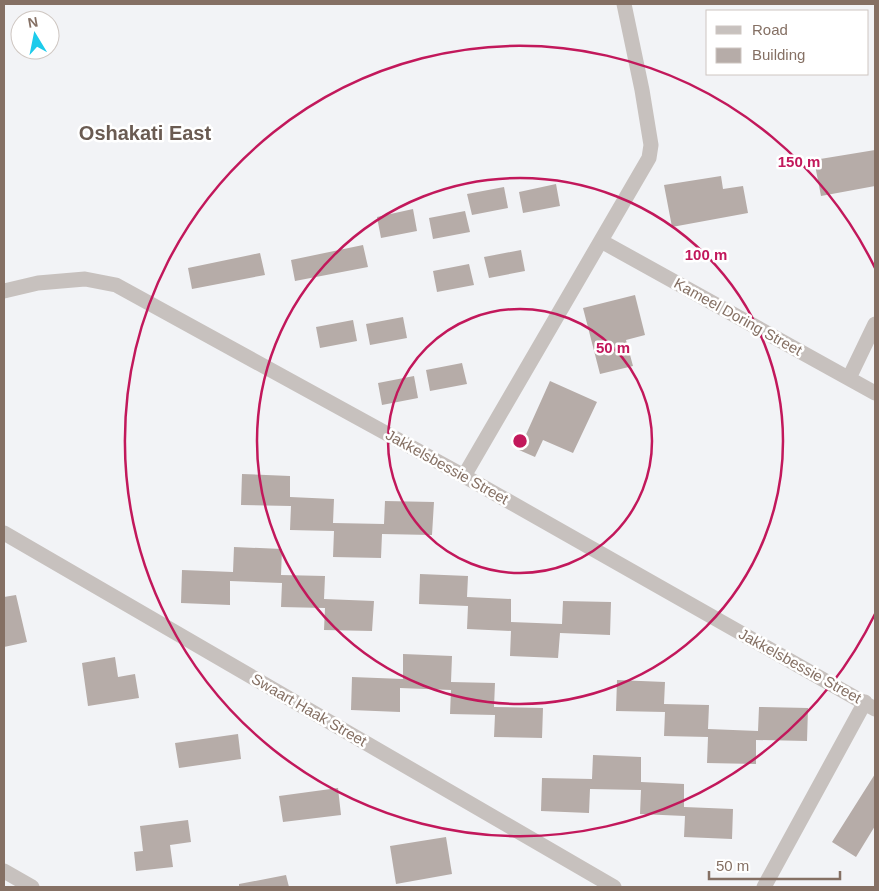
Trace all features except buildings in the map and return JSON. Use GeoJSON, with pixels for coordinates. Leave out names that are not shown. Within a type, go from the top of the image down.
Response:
{"type":"FeatureCollection","features":[{"type":"Feature","properties":{"kind":"street"},"geometry":{"type":"LineString","coordinates":[[464,476],[649,158],[651,145],[642,90],[624,4]]}},
{"type":"Feature","properties":{"kind":"street","name":"Kameel Doring Street"},"geometry":{"type":"LineString","coordinates":[[601,241],[875,393]]}},
{"type":"Feature","properties":{"kind":"street","name":"Jakkelsbessie Street"},"geometry":{"type":"LineString","coordinates":[[4,291],[38,283],[85,278],[116,285],[464,476],[870,706]]}},
{"type":"Feature","properties":{"kind":"street"},"geometry":{"type":"LineString","coordinates":[[849,378],[875,324]]}},
{"type":"Feature","properties":{"kind":"street","name":"Swaart Haak Street"},"geometry":{"type":"LineString","coordinates":[[4,533],[614,887]]}},
{"type":"Feature","properties":{"kind":"street"},"geometry":{"type":"LineString","coordinates":[[764,887],[870,706]]}},
{"type":"Feature","properties":{"kind":"street"},"geometry":{"type":"LineString","coordinates":[[4,871],[24,885]]}},
{"type":"Feature","properties":{"kind":"district","name":"Oshakati East"},"geometry":{"type":"Point","coordinates":[145,133]}}]}
